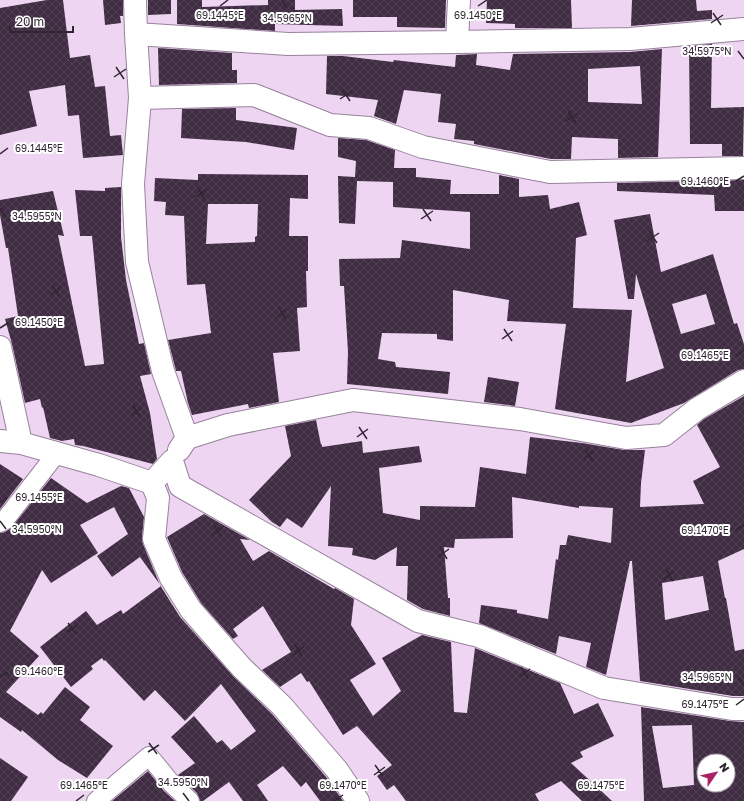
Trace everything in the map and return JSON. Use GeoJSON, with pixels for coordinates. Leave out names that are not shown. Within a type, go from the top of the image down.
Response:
{"type":"FeatureCollection","features":[{"type":"Feature","properties":{"kind":"street"},"geometry":{"type":"LineString","coordinates":[[135,0],[140,98],[133,184],[137,262],[163,371],[187,438]]}},
{"type":"Feature","properties":{"kind":"street"},"geometry":{"type":"LineString","coordinates":[[457,42],[459,0]]}},
{"type":"Feature","properties":{"kind":"street"},"geometry":{"type":"LineString","coordinates":[[136,34],[288,44],[630,39],[744,29]]}},
{"type":"Feature","properties":{"kind":"street"},"geometry":{"type":"LineString","coordinates":[[140,98],[254,95],[330,125],[369,128],[423,147],[550,172],[744,168]]}},
{"type":"Feature","properties":{"kind":"street"},"geometry":{"type":"LineString","coordinates":[[0,347],[10,442],[99,465],[152,483],[158,498],[154,539],[171,578],[192,610],[242,668],[282,706],[337,770],[358,801]]}},
{"type":"Feature","properties":{"kind":"street"},"geometry":{"type":"LineString","coordinates":[[152,483],[172,461],[187,438],[228,425],[353,400],[520,419],[626,438],[664,435],[697,409],[744,381]]}},
{"type":"Feature","properties":{"kind":"street"},"geometry":{"type":"LineString","coordinates":[[0,524],[4,521],[57,453]]}},
{"type":"Feature","properties":{"kind":"street"},"geometry":{"type":"LineString","coordinates":[[172,461],[180,486],[418,621],[479,636],[604,688],[732,709],[744,709]]}},
{"type":"Feature","properties":{"kind":"street"},"geometry":{"type":"LineString","coordinates":[[96,801],[149,756],[172,784],[190,801]]}},
{"type":"Feature","properties":{"kind":"building"},"geometry":{"type":"Polygon","coordinates":[[[47,0],[63,0],[70,58],[90,55],[95,87],[105,86],[110,136],[121,135],[123,155],[83,158],[79,115],[68,116],[65,85],[29,91],[37,126],[0,135],[0,8],[47,0]]]}},
{"type":"Feature","properties":{"kind":"building"},"geometry":{"type":"Polygon","coordinates":[[[103,0],[123,0],[123,16],[120,16],[121,23],[105,25],[103,0]]]}},
{"type":"Feature","properties":{"kind":"building"},"geometry":{"type":"Polygon","coordinates":[[[148,0],[171,0],[171,14],[148,15],[148,0]]]}},
{"type":"Feature","properties":{"kind":"building"},"geometry":{"type":"Polygon","coordinates":[[[177,0],[202,0],[202,7],[268,5],[268,0],[295,0],[295,10],[342,9],[343,26],[275,24],[275,31],[177,24],[177,0]]]}},
{"type":"Feature","properties":{"kind":"building"},"geometry":{"type":"Polygon","coordinates":[[[353,0],[446,0],[445,28],[397,27],[397,17],[353,17],[353,0]]]}},
{"type":"Feature","properties":{"kind":"building"},"geometry":{"type":"Polygon","coordinates":[[[487,0],[571,0],[572,28],[515,28],[515,24],[486,23],[487,0]]]}},
{"type":"Feature","properties":{"kind":"building"},"geometry":{"type":"Polygon","coordinates":[[[632,0],[696,0],[697,11],[712,10],[712,19],[631,26],[632,0]]]}},
{"type":"Feature","properties":{"kind":"building"},"geometry":{"type":"Polygon","coordinates":[[[712,44],[711,108],[744,107],[743,156],[722,156],[722,144],[690,144],[689,46],[712,44]]]}},
{"type":"Feature","properties":{"kind":"building"},"geometry":{"type":"Polygon","coordinates":[[[158,48],[232,53],[232,70],[237,70],[237,83],[159,85],[158,48]]]}},
{"type":"Feature","properties":{"kind":"building"},"geometry":{"type":"Polygon","coordinates":[[[662,49],[658,157],[618,158],[618,139],[572,137],[571,159],[551,159],[474,144],[474,141],[454,139],[456,124],[438,122],[441,94],[404,90],[396,124],[374,116],[378,100],[326,94],[327,56],[343,56],[393,62],[394,60],[455,67],[456,55],[477,54],[476,65],[510,70],[513,54],[630,52],[662,49]],[[640,66],[588,69],[588,102],[642,104],[640,66]]]}},
{"type":"Feature","properties":{"kind":"building"},"geometry":{"type":"Polygon","coordinates":[[[236,108],[236,120],[297,128],[294,150],[246,142],[181,138],[182,109],[236,108]]]}},
{"type":"Feature","properties":{"kind":"building"},"geometry":{"type":"Polygon","coordinates":[[[338,138],[366,140],[395,150],[394,168],[416,168],[416,177],[451,180],[450,194],[499,194],[499,175],[519,179],[519,197],[548,195],[550,209],[579,202],[587,235],[576,238],[573,308],[632,310],[626,382],[664,368],[636,274],[634,299],[628,299],[614,220],[650,214],[661,272],[713,254],[734,324],[737,323],[744,344],[744,369],[738,370],[684,403],[631,423],[555,409],[566,324],[507,321],[509,300],[453,290],[453,341],[437,339],[437,334],[382,333],[378,359],[395,362],[396,367],[450,372],[448,394],[347,384],[348,352],[344,286],[340,286],[339,259],[400,258],[402,240],[470,249],[470,212],[393,207],[393,182],[357,181],[355,224],[339,223],[338,176],[355,177],[356,161],[338,157],[338,138]],[[706,294],[672,304],[681,334],[715,324],[706,294]]]}},
{"type":"Feature","properties":{"kind":"building"},"geometry":{"type":"Polygon","coordinates":[[[198,174],[308,175],[308,199],[290,198],[289,236],[308,236],[308,271],[306,271],[307,307],[297,308],[300,351],[273,353],[279,402],[249,408],[248,404],[192,415],[181,371],[176,371],[168,340],[211,333],[205,284],[187,285],[184,216],[165,215],[166,202],[154,201],[155,178],[198,180],[198,174]],[[208,204],[206,244],[255,242],[255,237],[257,236],[258,204],[208,204]]]}},
{"type":"Feature","properties":{"kind":"building"},"geometry":{"type":"Polygon","coordinates":[[[744,180],[744,211],[715,211],[714,195],[617,191],[617,183],[744,180]]]}},
{"type":"Feature","properties":{"kind":"building"},"geometry":{"type":"Polygon","coordinates":[[[121,187],[121,237],[126,280],[139,344],[144,343],[151,374],[140,376],[150,413],[157,459],[153,464],[75,445],[74,439],[62,441],[50,438],[40,399],[25,403],[5,319],[18,316],[8,248],[6,248],[0,215],[0,200],[53,191],[64,236],[58,235],[85,366],[104,364],[92,236],[80,236],[75,190],[105,191],[105,188],[121,187]]]}},
{"type":"Feature","properties":{"kind":"building"},"geometry":{"type":"Polygon","coordinates":[[[488,377],[519,382],[515,406],[484,402],[488,377]]]}},
{"type":"Feature","properties":{"kind":"building"},"geometry":{"type":"Polygon","coordinates":[[[744,396],[744,549],[718,561],[735,651],[744,649],[744,696],[733,696],[640,681],[632,561],[630,561],[606,675],[586,667],[591,643],[559,636],[556,654],[479,623],[481,605],[517,610],[517,613],[548,619],[556,559],[558,560],[560,545],[566,545],[568,535],[611,543],[613,508],[579,506],[579,508],[512,497],[513,538],[455,539],[454,548],[444,547],[448,598],[450,598],[450,616],[423,609],[407,600],[408,566],[396,566],[397,547],[375,560],[352,555],[353,548],[328,546],[331,486],[302,528],[287,518],[280,527],[272,522],[249,500],[291,456],[285,426],[316,420],[322,447],[362,441],[363,453],[419,446],[422,462],[379,468],[383,513],[420,520],[420,506],[475,507],[480,467],[526,474],[530,437],[624,450],[645,450],[640,507],[704,504],[693,481],[720,467],[697,425],[704,419],[744,396]],[[703,576],[662,583],[665,620],[709,610],[703,576]]]}},
{"type":"Feature","properties":{"kind":"building"},"geometry":{"type":"Polygon","coordinates":[[[0,464],[23,479],[0,509],[0,464]]]}},
{"type":"Feature","properties":{"kind":"building"},"geometry":{"type":"Polygon","coordinates":[[[51,478],[87,503],[121,486],[129,488],[144,517],[142,538],[143,544],[160,584],[140,557],[112,577],[97,556],[128,534],[114,507],[80,525],[98,553],[51,583],[42,570],[10,631],[39,656],[6,692],[38,715],[41,712],[43,714],[65,687],[90,707],[80,720],[113,746],[87,778],[58,760],[22,730],[21,732],[0,717],[0,533],[5,532],[12,527],[51,478]]]}},
{"type":"Feature","properties":{"kind":"building"},"geometry":{"type":"Polygon","coordinates":[[[204,514],[250,540],[240,539],[253,561],[269,551],[354,599],[351,625],[376,664],[350,680],[373,716],[401,691],[382,658],[422,635],[451,642],[454,712],[467,713],[475,648],[560,683],[574,714],[598,703],[614,736],[580,752],[583,757],[571,763],[612,801],[582,801],[561,781],[535,794],[539,801],[406,801],[394,785],[387,790],[377,776],[392,765],[357,726],[343,735],[309,681],[307,682],[301,673],[280,687],[262,670],[291,652],[263,606],[233,629],[238,636],[233,639],[201,603],[182,572],[167,537],[204,514]]]}},
{"type":"Feature","properties":{"kind":"building"},"geometry":{"type":"Polygon","coordinates":[[[161,586],[180,617],[233,676],[273,715],[327,778],[343,801],[320,801],[306,782],[301,787],[283,766],[257,785],[268,801],[243,801],[229,782],[203,801],[200,801],[197,793],[178,775],[195,763],[171,737],[194,716],[217,743],[222,740],[231,750],[256,731],[221,684],[185,721],[155,690],[144,701],[102,658],[91,666],[93,669],[71,687],[40,647],[86,611],[97,625],[121,610],[123,614],[161,586]]]}},
{"type":"Feature","properties":{"kind":"building"},"geometry":{"type":"Polygon","coordinates":[[[641,707],[744,722],[744,801],[644,801],[641,707]],[[692,725],[652,726],[663,788],[694,785],[692,725]]]}},
{"type":"Feature","properties":{"kind":"building"},"geometry":{"type":"Polygon","coordinates":[[[0,758],[28,777],[11,801],[0,801],[0,758]]]}},
{"type":"Feature","properties":{"kind":"building"},"geometry":{"type":"Polygon","coordinates":[[[148,771],[164,791],[175,801],[112,801],[148,771]]]}}]}
